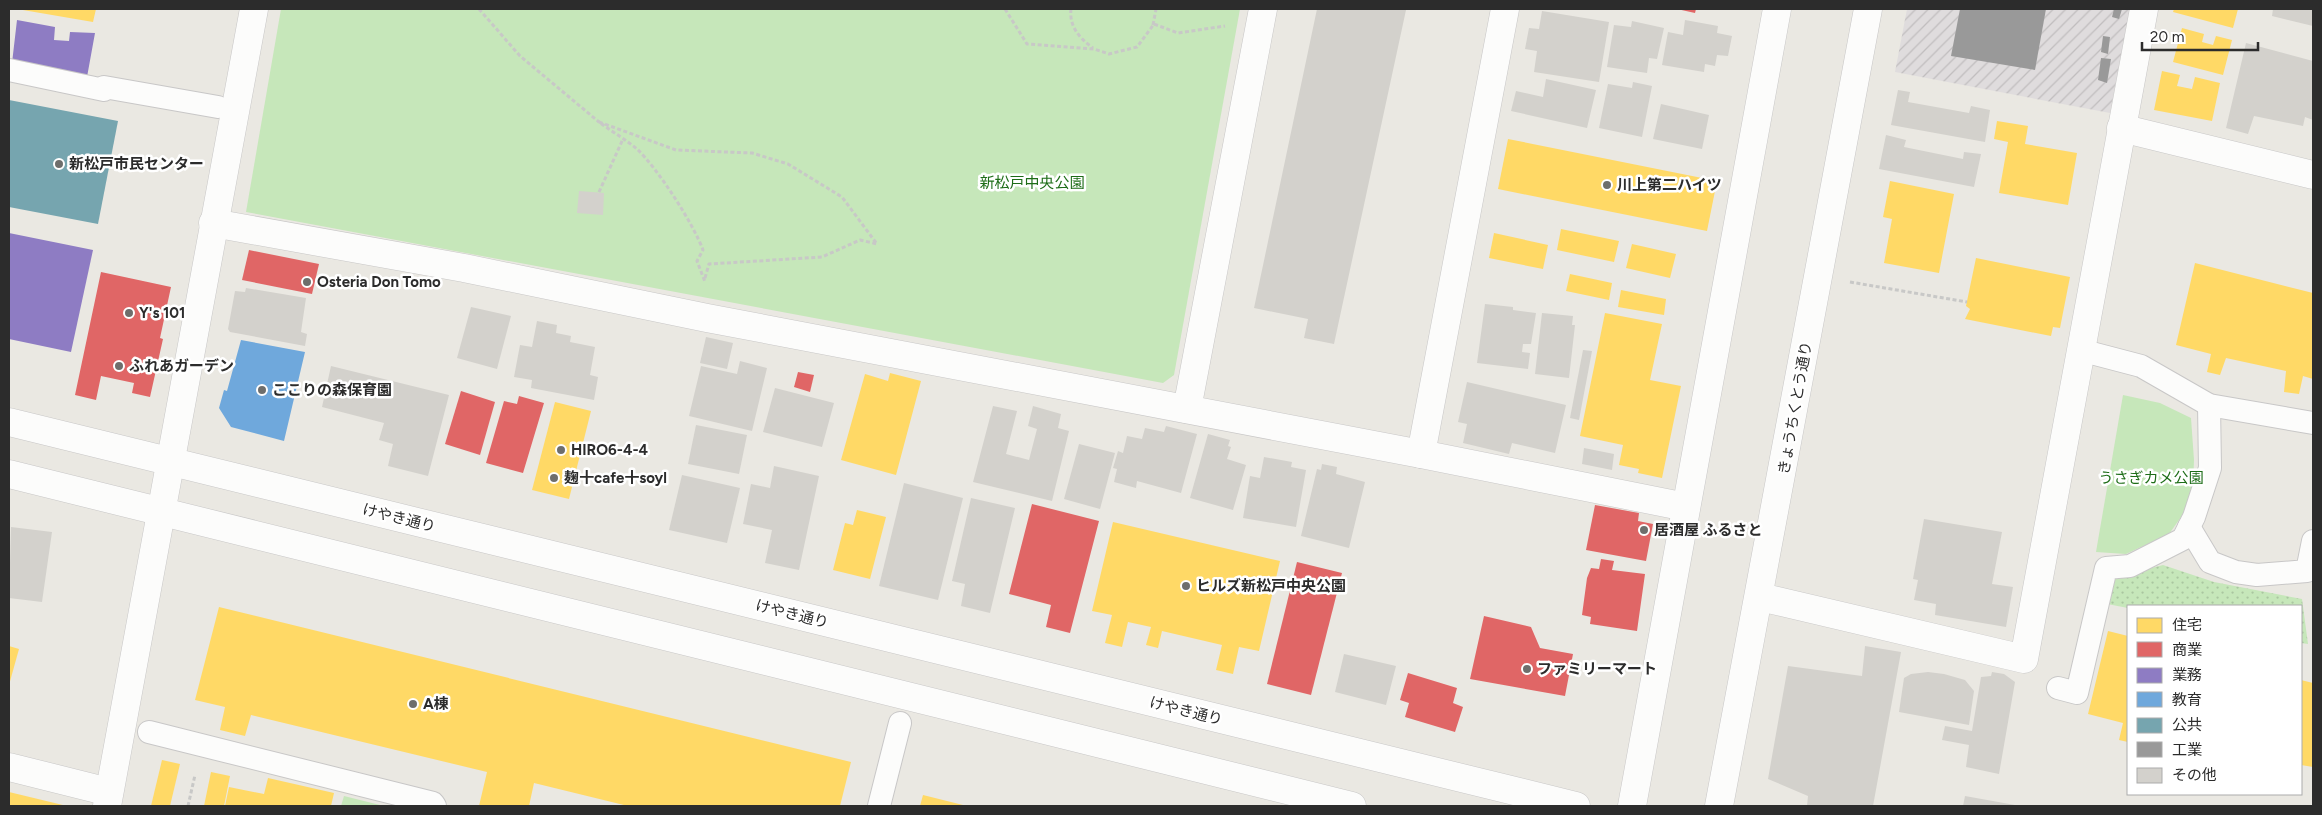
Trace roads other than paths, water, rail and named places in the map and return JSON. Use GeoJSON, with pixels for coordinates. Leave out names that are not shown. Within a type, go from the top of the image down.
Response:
{"type":"FeatureCollection","features":[{"type":"Feature","properties":{"kind":"street"},"geometry":{"type":"LineString","coordinates":[[9,767],[108,799],[254,9]]}},
{"type":"Feature","properties":{"kind":"street"},"geometry":{"type":"LineString","coordinates":[[1421,454],[1505,9]]}},
{"type":"Feature","properties":{"kind":"street"},"geometry":{"type":"LineString","coordinates":[[1632,806],[1777,9]]}},
{"type":"Feature","properties":{"kind":"street","name":"きょうちくとう通り"},"geometry":{"type":"LineString","coordinates":[[1719,806],[1760,597],[1868,9]]}},
{"type":"Feature","properties":{"kind":"street"},"geometry":{"type":"LineString","coordinates":[[1760,597],[2024,659],[2144,9]]}},
{"type":"Feature","properties":{"kind":"street"},"geometry":{"type":"LineString","coordinates":[[1187,409],[1261,20]]}},
{"type":"Feature","properties":{"kind":"street"},"geometry":{"type":"LineString","coordinates":[[2121,128],[2313,174]]}},
{"type":"Feature","properties":{"kind":"street"},"geometry":{"type":"LineString","coordinates":[[213,223],[464,268],[707,318],[1421,454],[1686,507]]}},
{"type":"Feature","properties":{"kind":"street","name":"けやき通り"},"geometry":{"type":"LineString","coordinates":[[9,422],[1576,806]]}},
{"type":"Feature","properties":{"kind":"street"},"geometry":{"type":"LineString","coordinates":[[9,474],[1352,806]]}},
{"type":"Feature","properties":{"kind":"lane"},"geometry":{"type":"LineString","coordinates":[[9,70],[104,90],[104,87],[218,107]]}},
{"type":"Feature","properties":{"kind":"lane"},"geometry":{"type":"LineString","coordinates":[[2080,350],[2141,366],[2209,404],[2313,423]]}},
{"type":"Feature","properties":{"kind":"lane"},"geometry":{"type":"LineString","coordinates":[[2058,688],[2077,693],[2106,568],[2130,566],[2183,539],[2210,468],[2209,404]]}},
{"type":"Feature","properties":{"kind":"lane"},"geometry":{"type":"LineString","coordinates":[[2189,527],[2210,562],[2236,572],[2257,575],[2310,574],[2313,541]]}},
{"type":"Feature","properties":{"kind":"lane"},"geometry":{"type":"LineString","coordinates":[[879,806],[900,723]]}},
{"type":"Feature","properties":{"kind":"lane"},"geometry":{"type":"LineString","coordinates":[[149,732],[432,803],[435,806]]}},
{"type":"Feature","properties":{"kind":"place","name":"新松戸市民センター"},"geometry":{"type":"Point","coordinates":[59,164]}},
{"type":"Feature","properties":{"kind":"place","name":"川上第二ハイツ"},"geometry":{"type":"Point","coordinates":[1607,185]}},
{"type":"Feature","properties":{"kind":"place","name":"Osteria Don Tomo"},"geometry":{"type":"Point","coordinates":[307,282]}},
{"type":"Feature","properties":{"kind":"place","name":"Y's 101"},"geometry":{"type":"Point","coordinates":[129,313]}},
{"type":"Feature","properties":{"kind":"place","name":"ふれあガーデン"},"geometry":{"type":"Point","coordinates":[119,366]}},
{"type":"Feature","properties":{"kind":"place","name":"ここりの森保育園"},"geometry":{"type":"Point","coordinates":[262,390]}},
{"type":"Feature","properties":{"kind":"place","name":"HIRO6-4-4"},"geometry":{"type":"Point","coordinates":[561,450]}},
{"type":"Feature","properties":{"kind":"place","name":"麹十cafe十soyl"},"geometry":{"type":"Point","coordinates":[554,478]}},
{"type":"Feature","properties":{"kind":"place","name":"居酒屋 ふるさと"},"geometry":{"type":"Point","coordinates":[1644,530]}},
{"type":"Feature","properties":{"kind":"place","name":"ヒルズ新松戸中央公園"},"geometry":{"type":"Point","coordinates":[1186,586]}},
{"type":"Feature","properties":{"kind":"place","name":"ファミリーマート"},"geometry":{"type":"Point","coordinates":[1527,669]}},
{"type":"Feature","properties":{"kind":"place","name":"A棟"},"geometry":{"type":"Point","coordinates":[413,704]}},
{"type":"Feature","properties":{"kind":"park label","name":"新松戸中央公園"},"geometry":{"type":"Point","coordinates":[1032,183]}},
{"type":"Feature","properties":{"kind":"park label","name":"うさぎカメ公園"},"geometry":{"type":"Point","coordinates":[2151,478]}}]}
